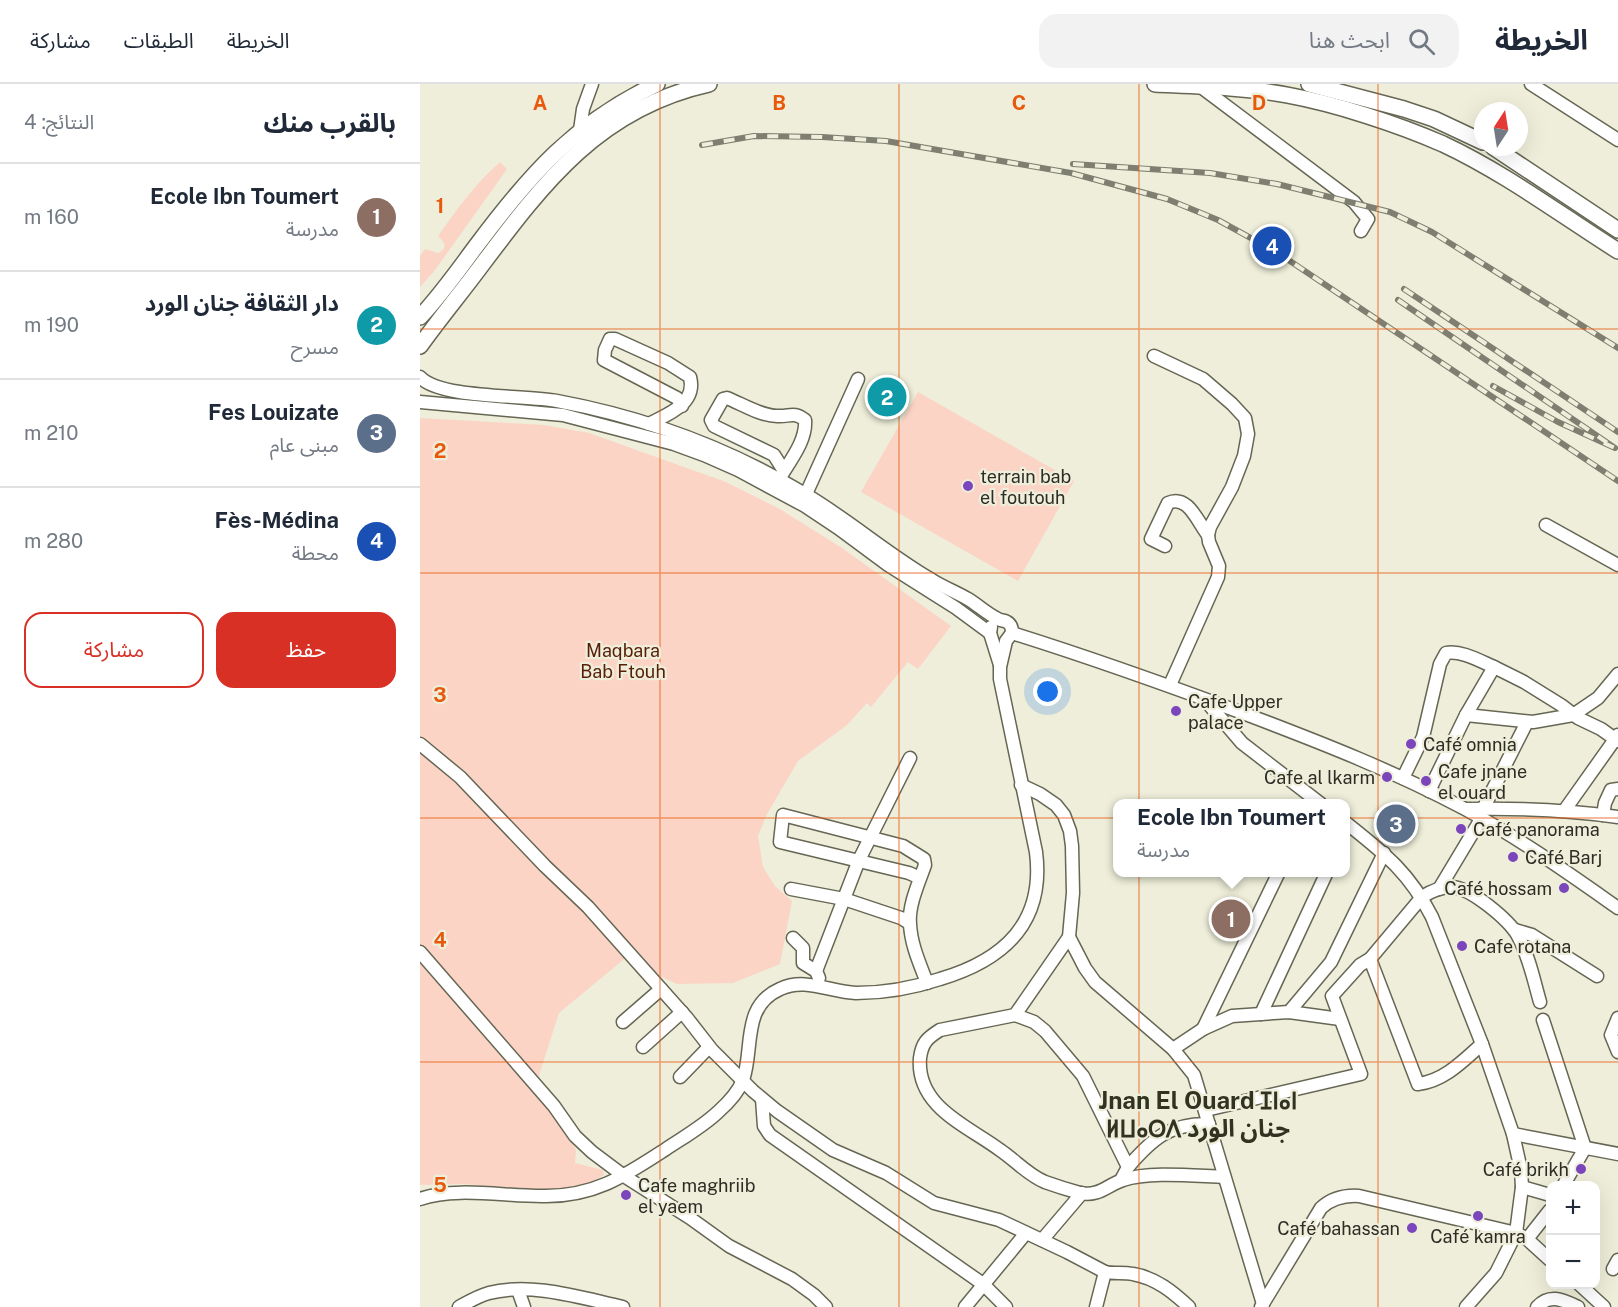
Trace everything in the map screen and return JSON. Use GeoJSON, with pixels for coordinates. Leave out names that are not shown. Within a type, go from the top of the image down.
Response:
{"type":"FeatureCollection","features":[{"type":"Feature","properties":{"kind":"main road"},"geometry":{"type":"LineString","coordinates":[[420,317],[526,183],[551,157],[580,130],[657,84]]}},
{"type":"Feature","properties":{"kind":"main road"},"geometry":{"type":"LineString","coordinates":[[420,346],[521,214],[572,156],[604,131],[644,106],[676,93],[709,84]]}},
{"type":"Feature","properties":{"kind":"main road"},"geometry":{"type":"LineString","coordinates":[[1155,84],[1287,95],[1396,126],[1443,145],[1496,173],[1618,251]]}},
{"type":"Feature","properties":{"kind":"main road"},"geometry":{"type":"LineString","coordinates":[[1309,84],[1404,108],[1474,138]]}},
{"type":"Feature","properties":{"kind":"main road"},"geometry":{"type":"LineString","coordinates":[[1507,156],[1618,230]]}},
{"type":"Feature","properties":{"kind":"street"},"geometry":{"type":"LineString","coordinates":[[580,130],[592,84]]}},
{"type":"Feature","properties":{"kind":"street"},"geometry":{"type":"LineString","coordinates":[[1531,84],[1618,140]]}},
{"type":"Feature","properties":{"kind":"street"},"geometry":{"type":"LineString","coordinates":[[1201,87],[1354,202],[1368,219],[1361,231]]}},
{"type":"Feature","properties":{"kind":"street"},"geometry":{"type":"LineString","coordinates":[[649,424],[680,409],[687,399],[693,385],[690,377],[669,363],[615,339],[610,339],[604,360],[676,398],[682,406]]}},
{"type":"Feature","properties":{"kind":"street"},"geometry":{"type":"LineString","coordinates":[[1154,356],[1203,380],[1232,404],[1245,418],[1248,434],[1244,456],[1232,487],[1208,535],[1219,566],[1218,577],[1170,685]]}},
{"type":"Feature","properties":{"kind":"street"},"geometry":{"type":"LineString","coordinates":[[420,377],[433,386],[449,390],[556,401],[649,424],[738,470],[779,479],[806,494],[893,556],[999,620],[1006,621],[1011,626],[1000,667]]}},
{"type":"Feature","properties":{"kind":"street"},"geometry":{"type":"LineString","coordinates":[[806,494],[858,379]]}},
{"type":"Feature","properties":{"kind":"street"},"geometry":{"type":"LineString","coordinates":[[779,479],[806,429],[805,420],[798,415],[786,414],[778,417],[727,398],[723,399],[711,420],[714,426],[774,455],[779,479],[838,528],[888,565],[956,608],[999,642],[1009,637],[1170,685],[1302,735],[1403,778],[1465,809],[1482,814],[1564,811],[1618,817]]}},
{"type":"Feature","properties":{"kind":"street"},"geometry":{"type":"LineString","coordinates":[[420,402],[563,414],[676,439]]}},
{"type":"Feature","properties":{"kind":"street"},"geometry":{"type":"LineString","coordinates":[[1165,546],[1151,539],[1168,503],[1175,500],[1182,501],[1189,506],[1208,535]]}},
{"type":"Feature","properties":{"kind":"street"},"geometry":{"type":"LineString","coordinates":[[1545,525],[1618,565]]}},
{"type":"Feature","properties":{"kind":"street"},"geometry":{"type":"LineString","coordinates":[[420,1199],[450,1193],[547,1196],[591,1191],[624,1176],[707,1121],[736,1093],[743,1080],[751,1024],[764,1001],[771,994],[790,985],[803,984],[857,993],[895,990],[927,983],[971,969],[996,955],[1011,941],[1031,908],[1037,883],[1037,867],[1000,679],[1000,667],[991,635],[992,625],[999,620]]}},
{"type":"Feature","properties":{"kind":"street"},"geometry":{"type":"LineString","coordinates":[[1403,778],[1423,737],[1440,664],[1446,653],[1450,652],[1494,667],[1547,696],[1573,715],[1617,738],[1564,811]]}},
{"type":"Feature","properties":{"kind":"street"},"geometry":{"type":"LineString","coordinates":[[1429,791],[1466,715],[1494,667]]}},
{"type":"Feature","properties":{"kind":"street"},"geometry":{"type":"LineString","coordinates":[[1466,715],[1527,722],[1573,715],[1598,698],[1618,674]]}},
{"type":"Feature","properties":{"kind":"street"},"geometry":{"type":"LineString","coordinates":[[1204,698],[1242,743],[1312,799]]}},
{"type":"Feature","properties":{"kind":"street"},"geometry":{"type":"LineString","coordinates":[[1439,889],[1482,814],[1527,722]]}},
{"type":"Feature","properties":{"kind":"street"},"geometry":{"type":"LineString","coordinates":[[420,744],[460,777],[545,866],[588,907],[682,1012],[709,1047],[762,1099],[833,1150],[886,1173],[934,1203],[992,1218],[1105,1272],[1133,1274],[1149,1278],[1169,1289],[1189,1307]]}},
{"type":"Feature","properties":{"kind":"street"},"geometry":{"type":"LineString","coordinates":[[816,971],[858,860],[910,758]]}},
{"type":"Feature","properties":{"kind":"street"},"geometry":{"type":"LineString","coordinates":[[1015,1015],[1068,937],[1073,893],[1072,846],[1070,831],[1064,815],[1056,805],[1021,785]]}},
{"type":"Feature","properties":{"kind":"street"},"geometry":{"type":"LineString","coordinates":[[1603,815],[1608,793],[1618,789]]}},
{"type":"Feature","properties":{"kind":"street"},"geometry":{"type":"LineString","coordinates":[[1482,814],[1618,908]]}},
{"type":"Feature","properties":{"kind":"street"},"geometry":{"type":"LineString","coordinates":[[920,878],[858,860],[780,842],[783,815],[903,846],[924,859],[925,865],[909,923],[914,948],[927,983]]}},
{"type":"Feature","properties":{"kind":"street"},"geometry":{"type":"LineString","coordinates":[[1350,830],[1384,853],[1404,873],[1422,897],[1445,946],[1513,1134],[1522,1187],[1522,1236]]}},
{"type":"Feature","properties":{"kind":"street"},"geometry":{"type":"LineString","coordinates":[[1289,1012],[1331,962],[1384,853]]}},
{"type":"Feature","properties":{"kind":"street"},"geometry":{"type":"LineString","coordinates":[[1203,1029],[1277,877]]}},
{"type":"Feature","properties":{"kind":"street"},"geometry":{"type":"LineString","coordinates":[[1261,1014],[1325,877]]}},
{"type":"Feature","properties":{"kind":"street"},"geometry":{"type":"LineString","coordinates":[[1332,996],[1360,965],[1370,959],[1422,897],[1433,890],[1452,887],[1468,893],[1503,918],[1515,930],[1523,945],[1540,1002]]}},
{"type":"Feature","properties":{"kind":"street"},"geometry":{"type":"LineString","coordinates":[[791,889],[844,899],[902,918],[909,923]]}},
{"type":"Feature","properties":{"kind":"street"},"geometry":{"type":"LineString","coordinates":[[1515,930],[1532,935],[1597,975]]}},
{"type":"Feature","properties":{"kind":"street"},"geometry":{"type":"LineString","coordinates":[[1068,937],[1095,982],[1173,1049],[1194,1075],[1262,1305]]}},
{"type":"Feature","properties":{"kind":"street"},"geometry":{"type":"LineString","coordinates":[[793,938],[803,948],[803,963],[816,971],[822,987]]}},
{"type":"Feature","properties":{"kind":"street"},"geometry":{"type":"LineString","coordinates":[[420,952],[547,1098],[579,1140],[624,1176],[729,1246],[792,1279],[826,1307]]}},
{"type":"Feature","properties":{"kind":"street"},"geometry":{"type":"LineString","coordinates":[[1370,959],[1418,1084],[1429,1083],[1451,1071],[1482,1044]]}},
{"type":"Feature","properties":{"kind":"street"},"geometry":{"type":"LineString","coordinates":[[1206,1110],[1361,1074],[1332,996],[1314,983]]}},
{"type":"Feature","properties":{"kind":"street"},"geometry":{"type":"LineString","coordinates":[[623,1022],[661,989]]}},
{"type":"Feature","properties":{"kind":"street"},"geometry":{"type":"LineString","coordinates":[[643,1047],[682,1012]]}},
{"type":"Feature","properties":{"kind":"street"},"geometry":{"type":"LineString","coordinates":[[1173,1049],[1203,1029],[1232,1016],[1289,1012],[1341,1019]]}},
{"type":"Feature","properties":{"kind":"street"},"geometry":{"type":"LineString","coordinates":[[1128,1167],[1083,1076],[1045,1031],[1034,1022],[1015,1015],[940,1030],[928,1037],[922,1045],[920,1063],[925,1087],[931,1098],[948,1116],[1000,1149],[1031,1175],[1044,1182],[1082,1193],[1096,1193],[1121,1180],[1171,1176],[1224,1177]]}},
{"type":"Feature","properties":{"kind":"street"},"geometry":{"type":"LineString","coordinates":[[1618,1018],[1611,1035],[1618,1052]]}},
{"type":"Feature","properties":{"kind":"street"},"geometry":{"type":"LineString","coordinates":[[1543,1020],[1585,1148],[1565,1181]]}},
{"type":"Feature","properties":{"kind":"street"},"geometry":{"type":"LineString","coordinates":[[680,1077],[709,1047]]}},
{"type":"Feature","properties":{"kind":"street"},"geometry":{"type":"LineString","coordinates":[[762,1099],[764,1126],[770,1135],[983,1284],[1006,1307]]}},
{"type":"Feature","properties":{"kind":"street"},"geometry":{"type":"LineString","coordinates":[[1121,1180],[1145,1146],[1156,1137],[1185,1125],[1209,1124]]}},
{"type":"Feature","properties":{"kind":"street"},"geometry":{"type":"LineString","coordinates":[[1513,1134],[1618,1154]]}},
{"type":"Feature","properties":{"kind":"street"},"geometry":{"type":"LineString","coordinates":[[1522,1187],[1546,1194]]}},
{"type":"Feature","properties":{"kind":"street"},"geometry":{"type":"LineString","coordinates":[[1042,1240],[1082,1193]]}},
{"type":"Feature","properties":{"kind":"street"},"geometry":{"type":"LineString","coordinates":[[1262,1305],[1321,1208],[1341,1197],[1359,1196],[1522,1236],[1546,1256]]}},
{"type":"Feature","properties":{"kind":"street"},"geometry":{"type":"LineString","coordinates":[[1466,1307],[1496,1273],[1522,1236],[1546,1214]]}},
{"type":"Feature","properties":{"kind":"street"},"geometry":{"type":"LineString","coordinates":[[965,1307],[1026,1233]]}},
{"type":"Feature","properties":{"kind":"street"},"geometry":{"type":"LineString","coordinates":[[1097,1305],[1105,1272]]}},
{"type":"Feature","properties":{"kind":"street"},"geometry":{"type":"LineString","coordinates":[[1584,1289],[1604,1307]]}},
{"type":"Feature","properties":{"kind":"street"},"geometry":{"type":"LineString","coordinates":[[460,1307],[489,1293],[518,1290],[547,1292],[623,1307]]}},
{"type":"Feature","properties":{"kind":"street"},"geometry":{"type":"LineString","coordinates":[[518,1290],[524,1307]]}},
{"type":"Feature","properties":{"kind":"street"},"geometry":{"type":"LineString","coordinates":[[1537,1307],[1544,1300],[1551,1299],[1578,1307]]}},
{"type":"Feature","properties":{"kind":"green space"},"geometry":{"type":"Polygon","coordinates":[[[500,162],[507,169],[435,270],[420,287],[420,256],[425,249],[438,253],[443,250],[444,243],[438,236],[474,188],[500,162]]]}},
{"type":"Feature","properties":{"kind":"green space","name":"terrain bab el foutouh"},"geometry":{"type":"Polygon","coordinates":[[[918,392],[1074,481],[1018,581],[861,492],[918,392]]]}},
{"type":"Feature","properties":{"kind":"green space","name":"Maqbara Bab Ftouh"},"geometry":{"type":"Polygon","coordinates":[[[420,418],[544,425],[589,433],[726,482],[778,508],[842,548],[951,626],[918,669],[908,662],[871,707],[867,703],[847,725],[798,761],[767,814],[758,836],[763,867],[775,886],[792,901],[780,964],[733,983],[677,984],[653,973],[634,951],[559,1013],[534,1091],[570,1138],[576,1150],[575,1163],[603,1170],[604,1175],[584,1186],[542,1190],[463,1184],[420,1185],[420,418]]]}},
{"type":"Feature","properties":{"kind":"railway"},"geometry":{"type":"LineString","coordinates":[[702,145],[754,136],[886,141],[1071,173],[1167,199],[1218,220],[1278,253],[1618,481]]}},
{"type":"Feature","properties":{"kind":"railway"},"geometry":{"type":"LineString","coordinates":[[1073,164],[1210,173],[1277,184],[1390,212],[1432,232],[1618,348]]}},
{"type":"Feature","properties":{"kind":"railway"},"geometry":{"type":"LineString","coordinates":[[1404,289],[1618,432]]}},
{"type":"Feature","properties":{"kind":"railway"},"geometry":{"type":"LineString","coordinates":[[1398,300],[1615,448],[1558,422],[1493,386]]}},
{"type":"Feature","properties":{"kind":"place","name":"Fès-Médina"},"geometry":{"type":"Point","coordinates":[1272,246]}},
{"type":"Feature","properties":{"kind":"place","name":"دار الثقافة جنان الورد"},"geometry":{"type":"Point","coordinates":[887,397]}},
{"type":"Feature","properties":{"kind":"place","name":"terrain bab el foutouh"},"geometry":{"type":"Point","coordinates":[968,486]}},
{"type":"Feature","properties":{"kind":"place","name":"Cafe Upper palace"},"geometry":{"type":"Point","coordinates":[1176,711]}},
{"type":"Feature","properties":{"kind":"place","name":"Café omnia"},"geometry":{"type":"Point","coordinates":[1411,744]}},
{"type":"Feature","properties":{"kind":"place","name":"Cafe al lkarm"},"geometry":{"type":"Point","coordinates":[1387,777]}},
{"type":"Feature","properties":{"kind":"place","name":"Cafe jnane el ouard"},"geometry":{"type":"Point","coordinates":[1426,781]}},
{"type":"Feature","properties":{"kind":"place","name":"Fes Louizate"},"geometry":{"type":"Point","coordinates":[1396,824]}},
{"type":"Feature","properties":{"kind":"place","name":"Café panorama"},"geometry":{"type":"Point","coordinates":[1461,829]}},
{"type":"Feature","properties":{"kind":"place","name":"Café Barj"},"geometry":{"type":"Point","coordinates":[1513,857]}},
{"type":"Feature","properties":{"kind":"place","name":"Café hossam"},"geometry":{"type":"Point","coordinates":[1564,888]}},
{"type":"Feature","properties":{"kind":"place","name":"Ecole Ibn Toumert"},"geometry":{"type":"Point","coordinates":[1231,919]}},
{"type":"Feature","properties":{"kind":"place","name":"Cafe rotana"},"geometry":{"type":"Point","coordinates":[1462,946]}},
{"type":"Feature","properties":{"kind":"place","name":"Café brikh"},"geometry":{"type":"Point","coordinates":[1581,1169]}},
{"type":"Feature","properties":{"kind":"place","name":"Cafe maghriib el yaem"},"geometry":{"type":"Point","coordinates":[626,1195]}},
{"type":"Feature","properties":{"kind":"place","name":"Café kamra"},"geometry":{"type":"Point","coordinates":[1478,1216]}},
{"type":"Feature","properties":{"kind":"place","name":"Café bahassan"},"geometry":{"type":"Point","coordinates":[1412,1228]}},
{"type":"Feature","properties":{"kind":"district","name":"Jnan El Ouard ⵊⵏⴰⵏ ⵍⵡⴰⵔⴷ جنان الورد"},"geometry":{"type":"Point","coordinates":[1198,1114]}}]}
